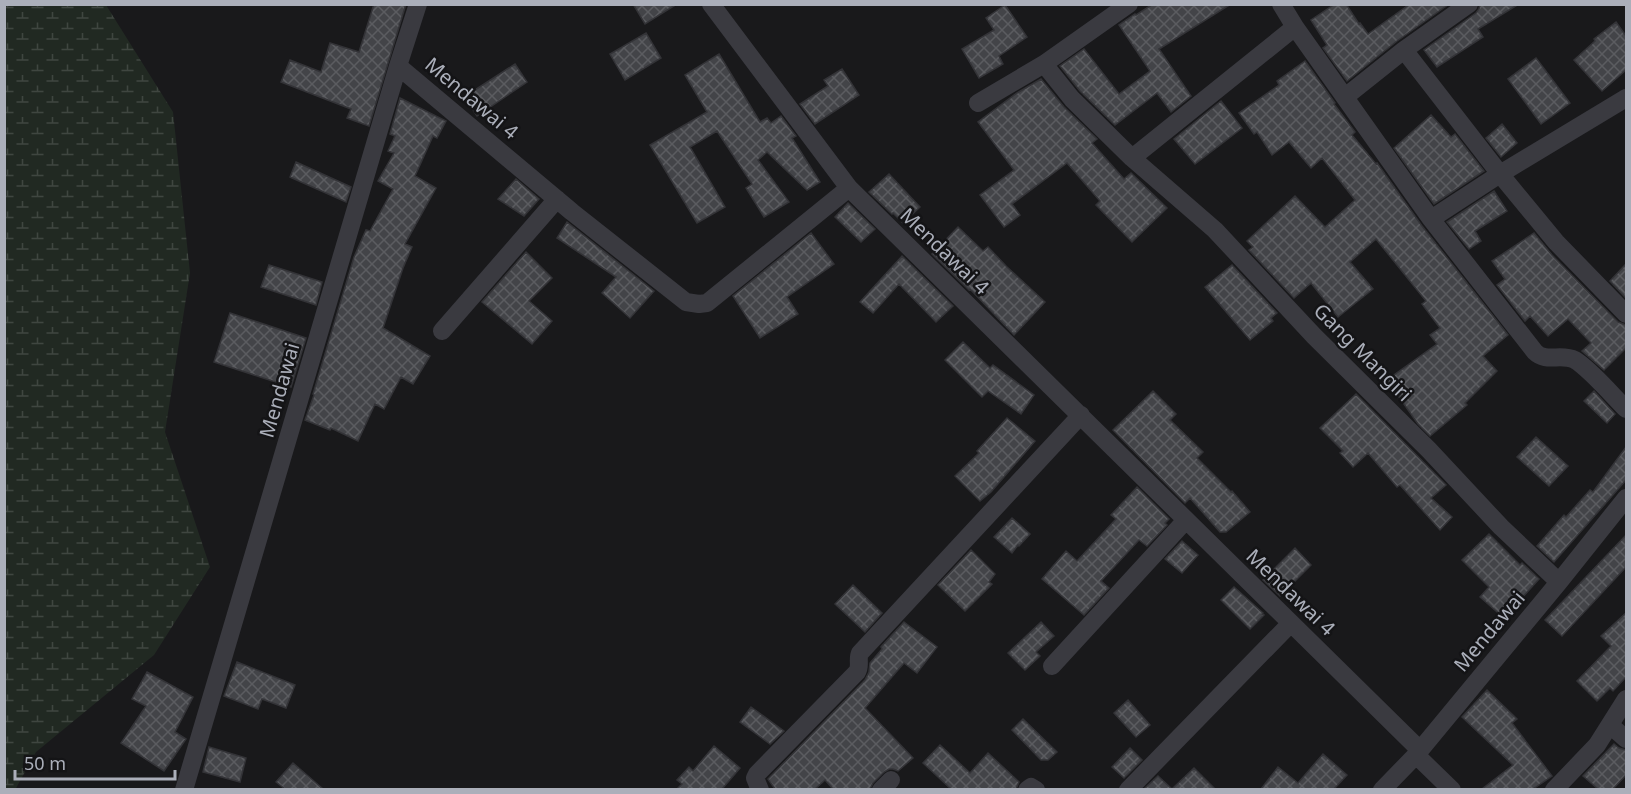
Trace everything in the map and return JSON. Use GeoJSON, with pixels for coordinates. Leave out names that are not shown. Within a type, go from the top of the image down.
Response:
{"type":"FeatureCollection","features":[{"type":"Feature","properties":{"kind":"street","name":"Mendawai"},"geometry":{"type":"LineString","coordinates":[[184,789],[418,4]]}},
{"type":"Feature","properties":{"kind":"street"},"geometry":{"type":"LineString","coordinates":[[711,4],[849,188]]}},
{"type":"Feature","properties":{"kind":"street"},"geometry":{"type":"LineString","coordinates":[[978,103],[1044,64],[1129,4]]}},
{"type":"Feature","properties":{"kind":"street"},"geometry":{"type":"LineString","coordinates":[[1281,4],[1431,219],[1535,352],[1545,358],[1574,359],[1626,409]]}},
{"type":"Feature","properties":{"kind":"street"},"geometry":{"type":"LineString","coordinates":[[1346,97],[1404,50],[1468,4]]}},
{"type":"Feature","properties":{"kind":"street"},"geometry":{"type":"LineString","coordinates":[[1132,158],[1295,27]]}},
{"type":"Feature","properties":{"kind":"street"},"geometry":{"type":"LineString","coordinates":[[1404,50],[1556,242],[1626,314]]}},
{"type":"Feature","properties":{"kind":"street","name":"Gang Mangiri"},"geometry":{"type":"LineString","coordinates":[[1044,64],[1072,99],[1132,158],[1215,230],[1314,336],[1429,450],[1501,527],[1559,582]]}},
{"type":"Feature","properties":{"kind":"street","name":"Mendawai 4"},"geometry":{"type":"LineString","coordinates":[[398,66],[557,199],[686,302],[707,303],[849,188],[1291,623],[1452,789]]}},
{"type":"Feature","properties":{"kind":"street"},"geometry":{"type":"LineString","coordinates":[[1431,219],[1500,174],[1626,98]]}},
{"type":"Feature","properties":{"kind":"street"},"geometry":{"type":"LineString","coordinates":[[442,331],[557,199]]}},
{"type":"Feature","properties":{"kind":"street"},"geometry":{"type":"LineString","coordinates":[[760,789],[755,778],[757,774],[857,672],[860,668],[860,653],[1081,415]]}},
{"type":"Feature","properties":{"kind":"street","name":"Mendawai"},"geometry":{"type":"LineString","coordinates":[[1382,789],[1418,753],[1626,498]]}},
{"type":"Feature","properties":{"kind":"street"},"geometry":{"type":"LineString","coordinates":[[1052,666],[1186,520]]}},
{"type":"Feature","properties":{"kind":"street"},"geometry":{"type":"LineString","coordinates":[[1128,789],[1291,623]]}},
{"type":"Feature","properties":{"kind":"street"},"geometry":{"type":"LineString","coordinates":[[1554,789],[1597,745],[1626,699]]}},
{"type":"Feature","properties":{"kind":"street"},"geometry":{"type":"LineString","coordinates":[[1610,725],[1626,739]]}},
{"type":"Feature","properties":{"kind":"street"},"geometry":{"type":"LineString","coordinates":[[1027,789],[1030,787],[1036,789]]}},
{"type":"Feature","properties":{"kind":"green space"},"geometry":{"type":"Polygon","coordinates":[[[5,4],[106,5],[173,112],[190,273],[165,432],[210,567],[154,655],[36,752],[15,790],[4,789],[5,4]]]}},
{"type":"Feature","properties":{"kind":"building"},"geometry":{"type":"Polygon","coordinates":[[[374,4],[406,4],[369,126],[347,118],[351,109],[281,82],[290,60],[321,72],[330,43],[359,52],[374,4]]]}},
{"type":"Feature","properties":{"kind":"building"},"geometry":{"type":"Polygon","coordinates":[[[633,4],[677,4],[645,24],[633,4]]]}},
{"type":"Feature","properties":{"kind":"building"},"geometry":{"type":"Polygon","coordinates":[[[1153,4],[1231,4],[1159,49],[1191,96],[1171,112],[1157,93],[1115,125],[1080,91],[1060,66],[1084,49],[1119,94],[1150,71],[1119,25],[1153,4]]]}},
{"type":"Feature","properties":{"kind":"building"},"geometry":{"type":"Polygon","coordinates":[[[1335,4],[1346,4],[1368,34],[1410,4],[1449,4],[1347,81],[1323,48],[1327,45],[1311,20],[1335,4]]]}},
{"type":"Feature","properties":{"kind":"building"},"geometry":{"type":"Polygon","coordinates":[[[1480,4],[1519,4],[1478,29],[1483,37],[1437,67],[1424,50],[1476,13],[1480,4]]]}},
{"type":"Feature","properties":{"kind":"building"},"geometry":{"type":"Polygon","coordinates":[[[1005,5],[1027,37],[999,56],[1003,64],[979,78],[962,49],[994,30],[986,18],[1005,5]]]}},
{"type":"Feature","properties":{"kind":"building"},"geometry":{"type":"Polygon","coordinates":[[[1616,22],[1626,36],[1626,70],[1602,91],[1574,60],[1595,41],[1594,39],[1616,22]]]}},
{"type":"Feature","properties":{"kind":"building"},"geometry":{"type":"Polygon","coordinates":[[[646,33],[661,58],[625,80],[610,54],[646,33]]]}},
{"type":"Feature","properties":{"kind":"building"},"geometry":{"type":"Polygon","coordinates":[[[719,54],[760,122],[767,118],[771,123],[781,116],[796,136],[792,138],[820,182],[807,190],[767,152],[758,160],[789,202],[764,217],[746,188],[752,184],[717,131],[690,147],[725,207],[697,223],[650,145],[707,112],[685,75],[719,54]]]}},
{"type":"Feature","properties":{"kind":"building"},"geometry":{"type":"Polygon","coordinates":[[[1536,58],[1570,103],[1541,124],[1508,79],[1536,58]]]}},
{"type":"Feature","properties":{"kind":"building"},"geometry":{"type":"Polygon","coordinates":[[[1305,61],[1355,132],[1352,135],[1377,163],[1422,226],[1508,335],[1483,356],[1497,371],[1465,403],[1467,405],[1430,436],[1418,424],[1387,380],[1437,344],[1430,335],[1440,328],[1422,304],[1426,301],[1376,239],[1350,262],[1373,289],[1338,317],[1311,283],[1294,298],[1249,250],[1253,247],[1247,241],[1295,196],[1325,227],[1355,200],[1322,158],[1311,168],[1289,142],[1272,155],[1257,132],[1254,134],[1239,113],[1279,85],[1277,81],[1305,61]]]}},
{"type":"Feature","properties":{"kind":"building"},"geometry":{"type":"Polygon","coordinates":[[[515,64],[527,82],[477,116],[464,97],[515,64]]]}},
{"type":"Feature","properties":{"kind":"building"},"geometry":{"type":"Polygon","coordinates":[[[842,69],[859,95],[815,124],[800,104],[828,86],[824,80],[842,69]]]}},
{"type":"Feature","properties":{"kind":"building"},"geometry":{"type":"Polygon","coordinates":[[[1041,79],[1064,107],[1097,139],[1092,143],[1124,179],[1131,173],[1167,208],[1132,242],[1096,205],[1100,201],[1067,163],[1012,204],[1020,215],[1004,227],[980,195],[1014,170],[978,122],[1017,93],[1041,79]]]}},
{"type":"Feature","properties":{"kind":"building"},"geometry":{"type":"Polygon","coordinates":[[[400,98],[446,121],[437,138],[433,136],[415,176],[436,188],[405,244],[412,247],[383,328],[430,356],[413,384],[401,377],[384,409],[375,404],[358,441],[331,428],[330,430],[305,420],[354,257],[366,230],[370,231],[393,189],[378,181],[394,153],[388,151],[395,136],[390,134],[400,98]]]}},
{"type":"Feature","properties":{"kind":"building"},"geometry":{"type":"Polygon","coordinates":[[[1221,101],[1242,128],[1195,164],[1174,139],[1221,101]]]}},
{"type":"Feature","properties":{"kind":"building"},"geometry":{"type":"Polygon","coordinates":[[[1431,115],[1451,137],[1455,134],[1484,171],[1434,204],[1394,148],[1431,115]]]}},
{"type":"Feature","properties":{"kind":"building"},"geometry":{"type":"Polygon","coordinates":[[[1502,124],[1517,143],[1501,157],[1486,138],[1502,124]]]}},
{"type":"Feature","properties":{"kind":"building"},"geometry":{"type":"Polygon","coordinates":[[[296,162],[351,187],[346,202],[290,177],[296,162]]]}},
{"type":"Feature","properties":{"kind":"building"},"geometry":{"type":"Polygon","coordinates":[[[889,174],[920,207],[903,223],[869,192],[889,174]]]}},
{"type":"Feature","properties":{"kind":"building"},"geometry":{"type":"Polygon","coordinates":[[[516,179],[539,199],[524,216],[498,199],[516,179]]]}},
{"type":"Feature","properties":{"kind":"building"},"geometry":{"type":"Polygon","coordinates":[[[1494,191],[1507,211],[1475,231],[1481,241],[1469,249],[1447,222],[1494,191]]]}},
{"type":"Feature","properties":{"kind":"building"},"geometry":{"type":"Polygon","coordinates":[[[848,203],[875,229],[861,242],[835,217],[848,203]]]}},
{"type":"Feature","properties":{"kind":"building"},"geometry":{"type":"Polygon","coordinates":[[[567,222],[654,291],[630,318],[602,293],[616,277],[557,238],[567,222]]]}},
{"type":"Feature","properties":{"kind":"building"},"geometry":{"type":"Polygon","coordinates":[[[958,227],[983,251],[988,247],[1045,302],[1014,335],[970,289],[932,254],[958,227]]]}},
{"type":"Feature","properties":{"kind":"building"},"geometry":{"type":"Polygon","coordinates":[[[811,233],[834,264],[787,297],[798,314],[760,338],[733,296],[811,233]]]}},
{"type":"Feature","properties":{"kind":"building"},"geometry":{"type":"Polygon","coordinates":[[[1534,233],[1552,255],[1618,322],[1626,325],[1626,348],[1604,370],[1582,351],[1591,343],[1568,319],[1548,336],[1530,316],[1525,321],[1497,285],[1505,279],[1492,261],[1534,233]]]}},
{"type":"Feature","properties":{"kind":"building"},"geometry":{"type":"Polygon","coordinates":[[[526,252],[552,278],[529,301],[552,321],[532,344],[482,302],[526,252]]]}},
{"type":"Feature","properties":{"kind":"building"},"geometry":{"type":"Polygon","coordinates":[[[902,256],[953,306],[936,322],[899,284],[873,313],[860,302],[902,256]]]}},
{"type":"Feature","properties":{"kind":"building"},"geometry":{"type":"Polygon","coordinates":[[[1626,264],[1626,298],[1610,281],[1626,264]]]}},
{"type":"Feature","properties":{"kind":"building"},"geometry":{"type":"Polygon","coordinates":[[[269,265],[322,282],[316,305],[261,287],[269,265]]]}},
{"type":"Feature","properties":{"kind":"building"},"geometry":{"type":"Polygon","coordinates":[[[1232,265],[1277,313],[1271,318],[1273,321],[1250,340],[1205,287],[1232,265]]]}},
{"type":"Feature","properties":{"kind":"building"},"geometry":{"type":"Polygon","coordinates":[[[230,313],[306,338],[291,387],[214,362],[230,313]]]}},
{"type":"Feature","properties":{"kind":"building"},"geometry":{"type":"Polygon","coordinates":[[[963,342],[990,368],[993,365],[1034,395],[1021,414],[988,391],[982,397],[945,360],[963,342]]]}},
{"type":"Feature","properties":{"kind":"building"},"geometry":{"type":"Polygon","coordinates":[[[1153,391],[1176,414],[1170,420],[1203,452],[1197,458],[1232,491],[1250,512],[1226,532],[1220,532],[1190,498],[1185,503],[1113,430],[1153,391]]]}},
{"type":"Feature","properties":{"kind":"building"},"geometry":{"type":"Polygon","coordinates":[[[1594,391],[1615,414],[1607,423],[1584,401],[1594,391]]]}},
{"type":"Feature","properties":{"kind":"building"},"geometry":{"type":"Polygon","coordinates":[[[1356,394],[1446,485],[1431,498],[1452,517],[1440,530],[1400,485],[1397,487],[1368,453],[1353,467],[1340,453],[1343,451],[1320,428],[1356,394]]]}},
{"type":"Feature","properties":{"kind":"building"},"geometry":{"type":"Polygon","coordinates":[[[1007,418],[1035,441],[991,492],[980,501],[955,476],[979,453],[977,451],[1007,418]]]}},
{"type":"Feature","properties":{"kind":"building"},"geometry":{"type":"Polygon","coordinates":[[[1536,437],[1568,466],[1549,486],[1517,457],[1536,437]]]}},
{"type":"Feature","properties":{"kind":"building"},"geometry":{"type":"Polygon","coordinates":[[[1626,447],[1626,480],[1554,562],[1537,546],[1564,515],[1566,517],[1590,490],[1593,492],[1626,447]]]}},
{"type":"Feature","properties":{"kind":"building"},"geometry":{"type":"Polygon","coordinates":[[[1137,487],[1169,519],[1165,523],[1167,525],[1147,546],[1139,540],[1101,581],[1109,588],[1084,615],[1042,579],[1066,551],[1077,561],[1116,519],[1111,515],[1137,487]]]}},
{"type":"Feature","properties":{"kind":"building"},"geometry":{"type":"Polygon","coordinates":[[[1012,518],[1030,534],[1012,553],[994,537],[1012,518]]]}},
{"type":"Feature","properties":{"kind":"building"},"geometry":{"type":"Polygon","coordinates":[[[1489,534],[1520,565],[1522,563],[1539,579],[1504,618],[1480,597],[1489,587],[1462,560],[1489,534]]]}},
{"type":"Feature","properties":{"kind":"building"},"geometry":{"type":"Polygon","coordinates":[[[1626,535],[1626,567],[1562,636],[1545,620],[1626,535]]]}},
{"type":"Feature","properties":{"kind":"building"},"geometry":{"type":"Polygon","coordinates":[[[1182,541],[1198,555],[1182,573],[1165,559],[1182,541]]]}},
{"type":"Feature","properties":{"kind":"building"},"geometry":{"type":"Polygon","coordinates":[[[1295,548],[1311,565],[1280,596],[1263,580],[1295,548]]]}},
{"type":"Feature","properties":{"kind":"building"},"geometry":{"type":"Polygon","coordinates":[[[971,550],[995,574],[989,582],[992,584],[965,611],[938,585],[971,550]]]}},
{"type":"Feature","properties":{"kind":"building"},"geometry":{"type":"Polygon","coordinates":[[[853,585],[882,613],[865,632],[835,604],[853,585]]]}},
{"type":"Feature","properties":{"kind":"building"},"geometry":{"type":"Polygon","coordinates":[[[1234,587],[1264,615],[1250,629],[1221,600],[1234,587]]]}},
{"type":"Feature","properties":{"kind":"building"},"geometry":{"type":"Polygon","coordinates":[[[1626,613],[1626,677],[1613,691],[1610,688],[1597,701],[1577,681],[1611,646],[1601,636],[1626,613]]]}},
{"type":"Feature","properties":{"kind":"building"},"geometry":{"type":"Polygon","coordinates":[[[904,622],[937,647],[917,673],[904,663],[865,708],[913,758],[898,771],[889,769],[884,772],[870,789],[833,789],[825,780],[815,789],[775,789],[768,779],[865,680],[870,663],[904,622]]]}},
{"type":"Feature","properties":{"kind":"building"},"geometry":{"type":"Polygon","coordinates":[[[1041,622],[1054,636],[1036,652],[1040,656],[1025,670],[1008,653],[1041,622]]]}},
{"type":"Feature","properties":{"kind":"building"},"geometry":{"type":"Polygon","coordinates":[[[237,662],[295,685],[286,708],[262,699],[258,709],[224,696],[237,662]]]}},
{"type":"Feature","properties":{"kind":"building"},"geometry":{"type":"Polygon","coordinates":[[[147,672],[193,697],[175,732],[186,739],[164,771],[121,743],[146,706],[132,699],[147,672]]]}},
{"type":"Feature","properties":{"kind":"building"},"geometry":{"type":"Polygon","coordinates":[[[1487,690],[1517,719],[1512,723],[1552,776],[1533,789],[1482,789],[1513,765],[1462,717],[1487,690]]]}},
{"type":"Feature","properties":{"kind":"building"},"geometry":{"type":"Polygon","coordinates":[[[1128,700],[1150,725],[1136,737],[1114,713],[1128,700]]]}},
{"type":"Feature","properties":{"kind":"building"},"geometry":{"type":"Polygon","coordinates":[[[751,707],[784,731],[770,744],[740,722],[751,707]]]}},
{"type":"Feature","properties":{"kind":"building"},"geometry":{"type":"Polygon","coordinates":[[[1023,719],[1057,752],[1048,760],[1041,760],[1012,730],[1023,719]]]}},
{"type":"Feature","properties":{"kind":"building"},"geometry":{"type":"Polygon","coordinates":[[[1614,744],[1626,750],[1626,775],[1613,789],[1598,789],[1583,776],[1614,744]]]}},
{"type":"Feature","properties":{"kind":"building"},"geometry":{"type":"Polygon","coordinates":[[[940,745],[970,773],[988,753],[1019,782],[1016,789],[951,789],[923,763],[940,745]]]}},
{"type":"Feature","properties":{"kind":"building"},"geometry":{"type":"Polygon","coordinates":[[[714,746],[740,768],[722,789],[677,789],[682,784],[677,780],[689,767],[693,771],[714,746]]]}},
{"type":"Feature","properties":{"kind":"building"},"geometry":{"type":"Polygon","coordinates":[[[209,747],[246,758],[240,782],[203,772],[209,747]]]}},
{"type":"Feature","properties":{"kind":"building"},"geometry":{"type":"Polygon","coordinates":[[[1130,748],[1142,760],[1124,778],[1112,767],[1130,748]]]}},
{"type":"Feature","properties":{"kind":"building"},"geometry":{"type":"Polygon","coordinates":[[[1323,754],[1347,775],[1334,789],[1261,789],[1278,767],[1298,783],[1323,754]]]}},
{"type":"Feature","properties":{"kind":"building"},"geometry":{"type":"Polygon","coordinates":[[[293,763],[323,789],[285,789],[276,782],[293,763]]]}},
{"type":"Feature","properties":{"kind":"building"},"geometry":{"type":"Polygon","coordinates":[[[1194,768],[1215,789],[1172,789],[1194,768]]]}},
{"type":"Feature","properties":{"kind":"building"},"geometry":{"type":"Polygon","coordinates":[[[1158,776],[1172,789],[1144,789],[1158,776]]]}}]}
